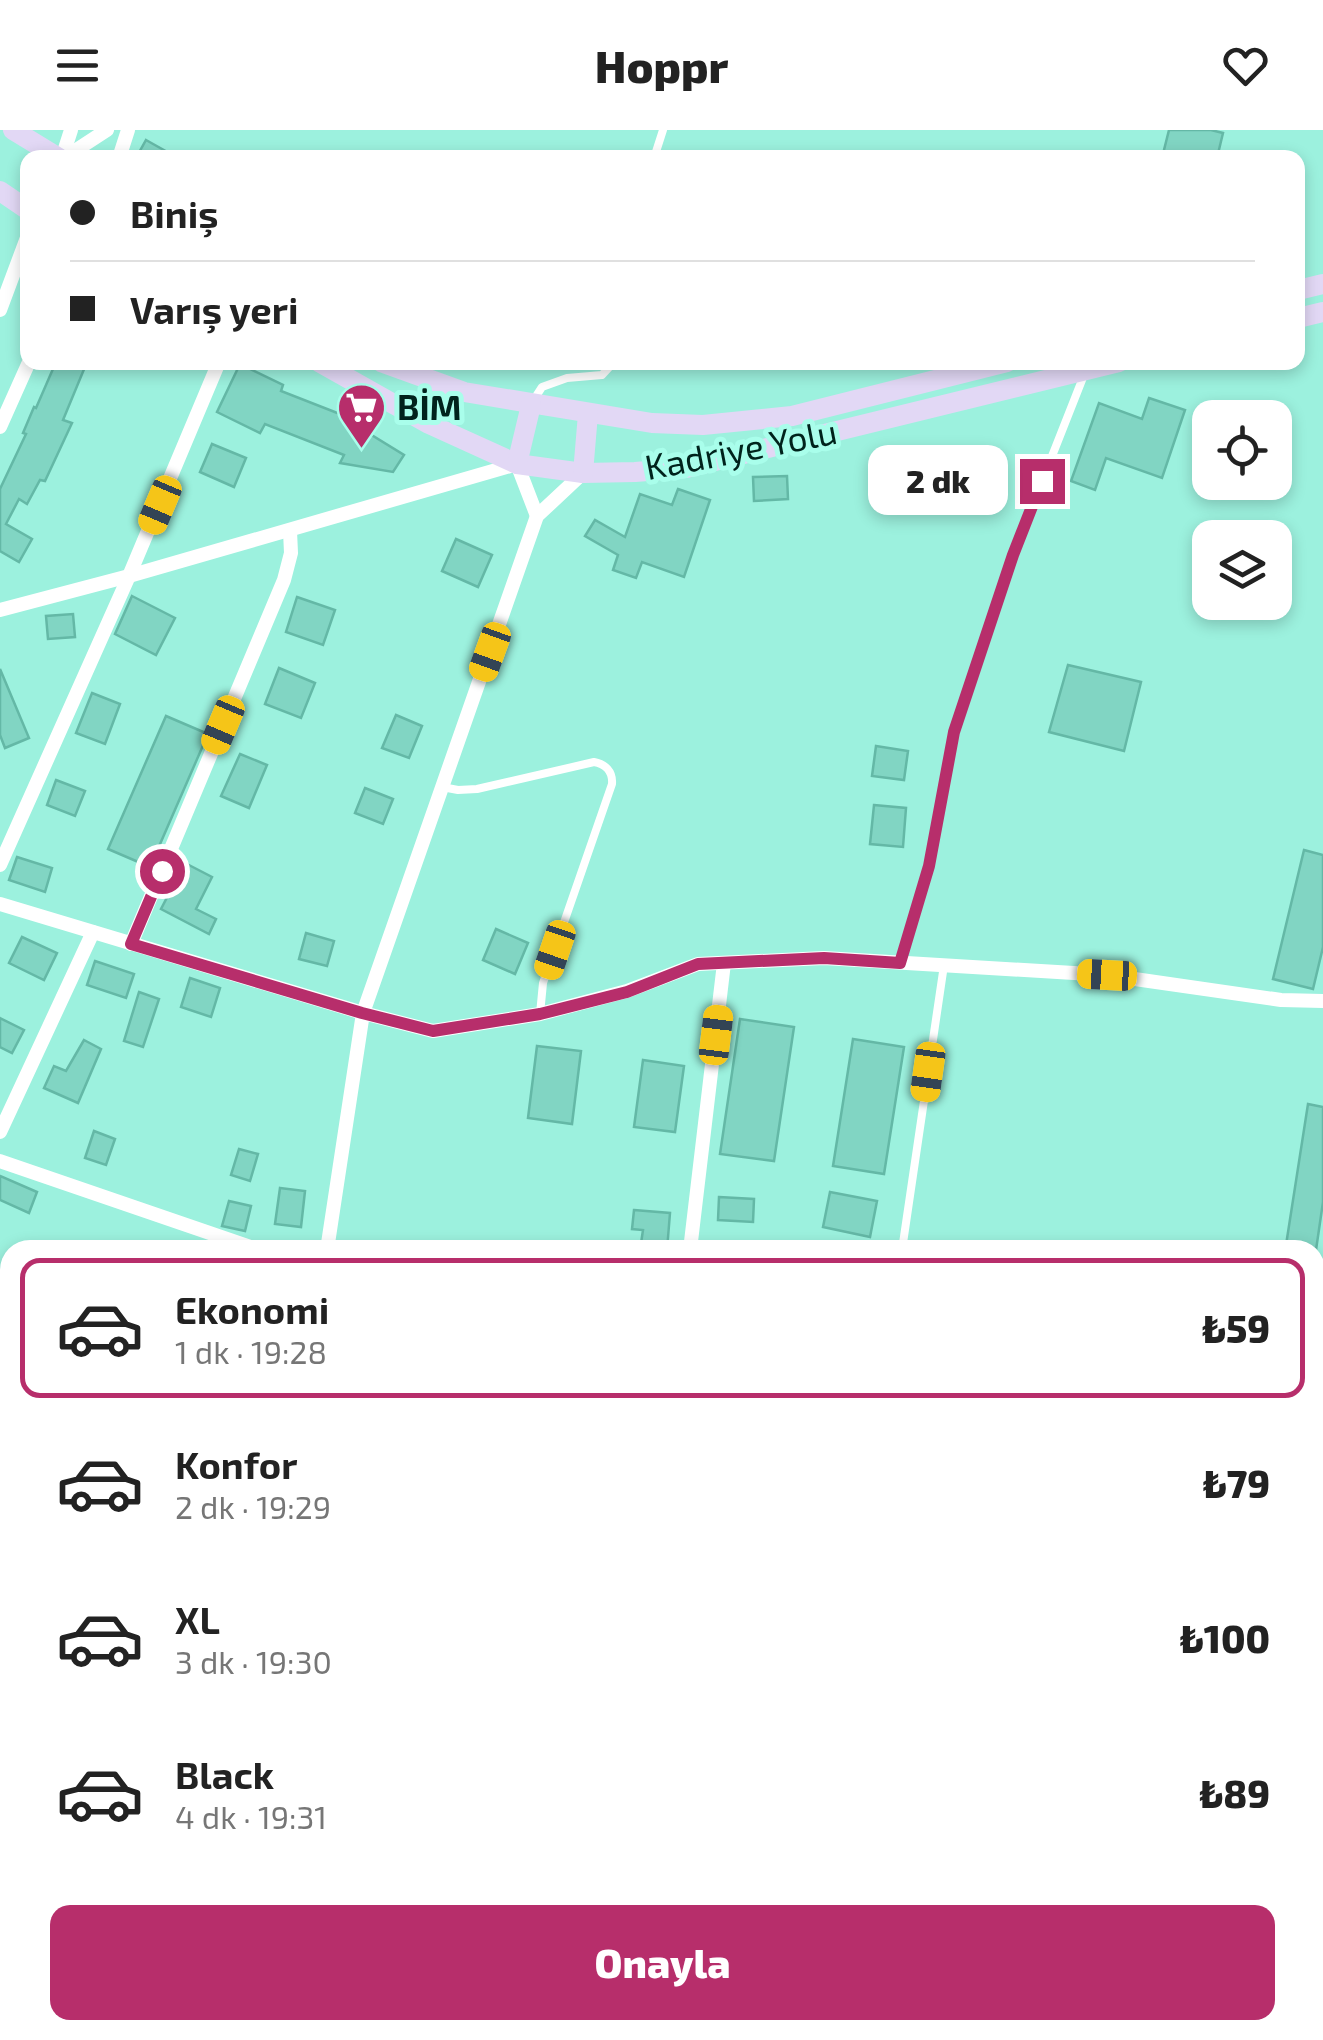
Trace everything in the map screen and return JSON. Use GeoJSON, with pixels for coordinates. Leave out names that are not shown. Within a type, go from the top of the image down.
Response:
{"type":"FeatureCollection","features":[{"type":"Feature","properties":{"kind":"main road"},"geometry":{"type":"LineString","coordinates":[[13,130],[48,150]]}},
{"type":"Feature","properties":{"kind":"main road","name":"Kadriye Yolu"},"geometry":{"type":"LineString","coordinates":[[334,370],[429,424],[516,464],[582,473],[686,468],[1090,370]]}},
{"type":"Feature","properties":{"kind":"main road","name":"Kadriye Yolu"},"geometry":{"type":"LineString","coordinates":[[403,370],[464,392],[531,405],[652,423],[704,425],[792,416],[974,370]]}},
{"type":"Feature","properties":{"kind":"main road"},"geometry":{"type":"LineString","coordinates":[[516,464],[531,405]]}},
{"type":"Feature","properties":{"kind":"main road"},"geometry":{"type":"LineString","coordinates":[[582,473],[588,414]]}},
{"type":"Feature","properties":{"kind":"street"},"geometry":{"type":"LineString","coordinates":[[75,150],[107,130]]}},
{"type":"Feature","properties":{"kind":"street"},"geometry":{"type":"LineString","coordinates":[[0,310],[20,256]]}},
{"type":"Feature","properties":{"kind":"street"},"geometry":{"type":"LineString","coordinates":[[0,427],[25,370]]}},
{"type":"Feature","properties":{"kind":"street"},"geometry":{"type":"LineString","coordinates":[[0,865],[130,576],[216,370]]}},
{"type":"Feature","properties":{"kind":"street"},"geometry":{"type":"LineString","coordinates":[[0,610],[516,464],[537,516]]}},
{"type":"Feature","properties":{"kind":"street"},"geometry":{"type":"LineString","coordinates":[[329,1240],[362,1013],[537,516],[582,473]]}},
{"type":"Feature","properties":{"kind":"street"},"geometry":{"type":"LineString","coordinates":[[131,944],[284,580],[291,553],[290,530]]}},
{"type":"Feature","properties":{"kind":"street"},"geometry":{"type":"LineString","coordinates":[[0,904],[433,1031],[540,1014],[627,992],[698,964],[824,958],[1107,975],[1281,1000],[1323,1000]]}},
{"type":"Feature","properties":{"kind":"street"},"geometry":{"type":"LineString","coordinates":[[0,1132],[93,932]]}},
{"type":"Feature","properties":{"kind":"street"},"geometry":{"type":"LineString","coordinates":[[691,1240],[724,963]]}},
{"type":"Feature","properties":{"kind":"street"},"geometry":{"type":"LineString","coordinates":[[0,1161],[230,1240]]}},
{"type":"Feature","properties":{"kind":"lane"},"geometry":{"type":"LineString","coordinates":[[531,405],[542,387],[567,378],[602,375],[607,370]]}},
{"type":"Feature","properties":{"kind":"lane"},"geometry":{"type":"LineString","coordinates":[[900,963],[929,866],[954,732],[1013,555],[1086,371]]}},
{"type":"Feature","properties":{"kind":"lane"},"geometry":{"type":"LineString","coordinates":[[442,788],[477,789],[594,762],[610,772],[612,784],[543,982],[540,1014]]}},
{"type":"Feature","properties":{"kind":"lane"},"geometry":{"type":"LineString","coordinates":[[903,1240],[944,965]]}},
{"type":"Feature","properties":{"kind":"building"},"geometry":{"type":"Polygon","coordinates":[[[1169,130],[1223,133],[1219,150],[1164,150],[1169,130]]]}},
{"type":"Feature","properties":{"kind":"building"},"geometry":{"type":"Polygon","coordinates":[[[146,140],[164,150],[140,150],[146,140]]]}},
{"type":"Feature","properties":{"kind":"building"},"geometry":{"type":"Polygon","coordinates":[[[53,370],[84,370],[63,420],[72,423],[45,481],[40,480],[27,504],[19,499],[6,524],[32,539],[19,562],[0,551],[0,489],[53,370]]]}},
{"type":"Feature","properties":{"kind":"building"},"geometry":{"type":"Polygon","coordinates":[[[237,370],[252,370],[283,385],[281,391],[345,416],[404,455],[393,472],[340,463],[344,455],[265,424],[260,433],[217,412],[237,370]]]}},
{"type":"Feature","properties":{"kind":"building"},"geometry":{"type":"Polygon","coordinates":[[[1149,398],[1185,410],[1162,478],[1106,458],[1095,490],[1071,481],[1099,403],[1142,419],[1149,398]]]}},
{"type":"Feature","properties":{"kind":"building"},"geometry":{"type":"Polygon","coordinates":[[[212,444],[246,458],[234,487],[200,472],[212,444]]]}},
{"type":"Feature","properties":{"kind":"building"},"geometry":{"type":"Polygon","coordinates":[[[787,476],[788,499],[754,501],[753,477],[787,476]]]}},
{"type":"Feature","properties":{"kind":"building"},"geometry":{"type":"Polygon","coordinates":[[[678,489],[710,500],[684,577],[642,562],[636,578],[613,570],[618,555],[585,536],[595,520],[625,537],[640,494],[672,505],[678,489]]]}},
{"type":"Feature","properties":{"kind":"building"},"geometry":{"type":"Polygon","coordinates":[[[456,539],[492,555],[478,587],[442,571],[456,539]]]}},
{"type":"Feature","properties":{"kind":"building"},"geometry":{"type":"Polygon","coordinates":[[[132,596],[175,618],[156,655],[115,634],[132,596]]]}},
{"type":"Feature","properties":{"kind":"building"},"geometry":{"type":"Polygon","coordinates":[[[297,597],[335,610],[323,645],[286,632],[297,597]]]}},
{"type":"Feature","properties":{"kind":"building"},"geometry":{"type":"Polygon","coordinates":[[[73,614],[75,637],[48,639],[46,616],[73,614]]]}},
{"type":"Feature","properties":{"kind":"building"},"geometry":{"type":"Polygon","coordinates":[[[1068,665],[1141,682],[1124,751],[1049,732],[1068,665]]]}},
{"type":"Feature","properties":{"kind":"building"},"geometry":{"type":"Polygon","coordinates":[[[279,668],[315,683],[301,718],[265,704],[279,668]]]}},
{"type":"Feature","properties":{"kind":"building"},"geometry":{"type":"Polygon","coordinates":[[[0,669],[29,738],[5,748],[0,735],[0,669]]]}},
{"type":"Feature","properties":{"kind":"building"},"geometry":{"type":"Polygon","coordinates":[[[92,693],[120,704],[105,744],[76,733],[92,693]]]}},
{"type":"Feature","properties":{"kind":"building"},"geometry":{"type":"Polygon","coordinates":[[[396,715],[422,726],[409,758],[382,748],[396,715]]]}},
{"type":"Feature","properties":{"kind":"building"},"geometry":{"type":"Polygon","coordinates":[[[166,716],[208,734],[150,867],[108,849],[166,716]]]}},
{"type":"Feature","properties":{"kind":"building"},"geometry":{"type":"Polygon","coordinates":[[[876,746],[908,751],[904,780],[872,776],[876,746]]]}},
{"type":"Feature","properties":{"kind":"building"},"geometry":{"type":"Polygon","coordinates":[[[240,754],[267,765],[249,808],[221,796],[240,754]]]}},
{"type":"Feature","properties":{"kind":"building"},"geometry":{"type":"Polygon","coordinates":[[[56,780],[85,791],[75,816],[47,805],[56,780]]]}},
{"type":"Feature","properties":{"kind":"building"},"geometry":{"type":"Polygon","coordinates":[[[365,788],[393,799],[383,824],[355,813],[365,788]]]}},
{"type":"Feature","properties":{"kind":"building"},"geometry":{"type":"Polygon","coordinates":[[[874,805],[906,808],[903,847],[870,844],[874,805]]]}},
{"type":"Feature","properties":{"kind":"building"},"geometry":{"type":"Polygon","coordinates":[[[1304,850],[1323,855],[1323,947],[1313,989],[1273,979],[1304,850]]]}},
{"type":"Feature","properties":{"kind":"building"},"geometry":{"type":"Polygon","coordinates":[[[17,857],[52,868],[45,892],[9,880],[17,857]]]}},
{"type":"Feature","properties":{"kind":"building"},"geometry":{"type":"Polygon","coordinates":[[[185,863],[212,877],[196,909],[216,919],[209,934],[161,909],[185,863]]]}},
{"type":"Feature","properties":{"kind":"building"},"geometry":{"type":"Polygon","coordinates":[[[496,929],[528,943],[515,974],[483,960],[496,929]]]}},
{"type":"Feature","properties":{"kind":"building"},"geometry":{"type":"Polygon","coordinates":[[[306,933],[334,941],[327,966],[299,959],[306,933]]]}},
{"type":"Feature","properties":{"kind":"building"},"geometry":{"type":"Polygon","coordinates":[[[22,937],[57,953],[44,980],[9,963],[22,937]]]}},
{"type":"Feature","properties":{"kind":"building"},"geometry":{"type":"Polygon","coordinates":[[[95,961],[134,974],[126,998],[87,985],[95,961]]]}},
{"type":"Feature","properties":{"kind":"building"},"geometry":{"type":"Polygon","coordinates":[[[190,978],[220,988],[211,1017],[181,1007],[190,978]]]}},
{"type":"Feature","properties":{"kind":"building"},"geometry":{"type":"Polygon","coordinates":[[[139,992],[159,999],[143,1047],[124,1041],[139,992]]]}},
{"type":"Feature","properties":{"kind":"building"},"geometry":{"type":"Polygon","coordinates":[[[0,1018],[24,1030],[12,1053],[0,1047],[0,1018]]]}},
{"type":"Feature","properties":{"kind":"building"},"geometry":{"type":"Polygon","coordinates":[[[740,1019],[794,1027],[774,1161],[720,1154],[740,1019]]]}},
{"type":"Feature","properties":{"kind":"building"},"geometry":{"type":"Polygon","coordinates":[[[853,1039],[904,1047],[884,1174],[833,1166],[853,1039]]]}},
{"type":"Feature","properties":{"kind":"building"},"geometry":{"type":"Polygon","coordinates":[[[84,1040],[101,1049],[78,1103],[44,1088],[54,1066],[66,1071],[84,1040]]]}},
{"type":"Feature","properties":{"kind":"building"},"geometry":{"type":"Polygon","coordinates":[[[537,1046],[581,1051],[572,1124],[528,1118],[537,1046]]]}},
{"type":"Feature","properties":{"kind":"building"},"geometry":{"type":"Polygon","coordinates":[[[643,1060],[684,1066],[675,1132],[634,1127],[643,1060]]]}},
{"type":"Feature","properties":{"kind":"building"},"geometry":{"type":"Polygon","coordinates":[[[1308,1104],[1323,1107],[1323,1202],[1317,1240],[1287,1240],[1308,1104]]]}},
{"type":"Feature","properties":{"kind":"building"},"geometry":{"type":"Polygon","coordinates":[[[94,1131],[115,1139],[106,1165],[85,1158],[94,1131]]]}},
{"type":"Feature","properties":{"kind":"building"},"geometry":{"type":"Polygon","coordinates":[[[239,1149],[258,1154],[250,1181],[231,1175],[239,1149]]]}},
{"type":"Feature","properties":{"kind":"building"},"geometry":{"type":"Polygon","coordinates":[[[0,1176],[37,1192],[29,1213],[0,1200],[0,1176]]]}},
{"type":"Feature","properties":{"kind":"building"},"geometry":{"type":"Polygon","coordinates":[[[280,1188],[305,1191],[301,1227],[275,1224],[280,1188]]]}},
{"type":"Feature","properties":{"kind":"building"},"geometry":{"type":"Polygon","coordinates":[[[830,1192],[877,1201],[870,1237],[823,1227],[830,1192]]]}},
{"type":"Feature","properties":{"kind":"building"},"geometry":{"type":"Polygon","coordinates":[[[719,1197],[754,1199],[753,1222],[718,1220],[719,1197]]]}},
{"type":"Feature","properties":{"kind":"building"},"geometry":{"type":"Polygon","coordinates":[[[229,1201],[251,1206],[245,1231],[222,1226],[229,1201]]]}},
{"type":"Feature","properties":{"kind":"building"},"geometry":{"type":"Polygon","coordinates":[[[634,1210],[670,1213],[668,1240],[642,1240],[643,1230],[632,1229],[634,1210]]]}},
{"type":"Feature","properties":{"kind":"place","name":"BİM"},"geometry":{"type":"Point","coordinates":[362,450]}},
{"type":"Feature","properties":{"kind":"route"},"geometry":{"type":"LineString","coordinates":[[162,871],[131,944],[433,1031],[540,1014],[627,992],[698,964],[824,958],[900,963],[929,866],[954,732],[1042,481]]}}]}
